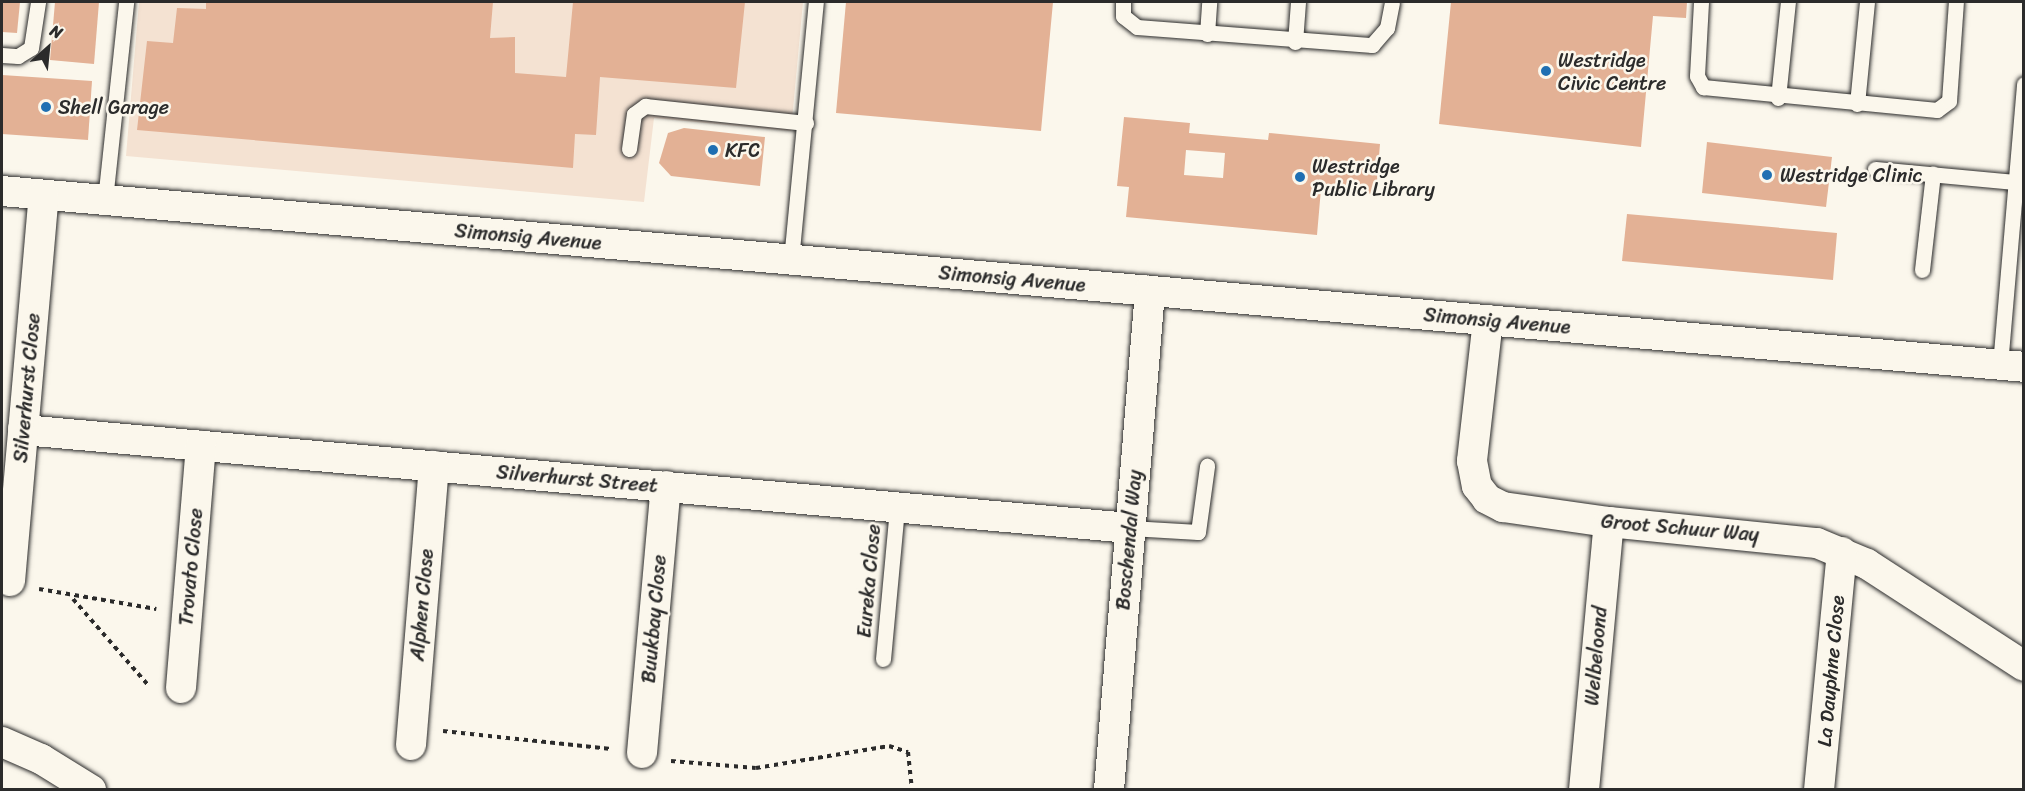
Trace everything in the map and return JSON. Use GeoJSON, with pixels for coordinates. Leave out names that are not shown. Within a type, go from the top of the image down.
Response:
{"type":"FeatureCollection","features":[{"type":"Feature","properties":{"kind":"street","name":"Simonsig Avenue"},"geometry":{"type":"LineString","coordinates":[[2,191],[2012,366]]}},
{"type":"Feature","properties":{"kind":"street","name":"Silverhurst Close"},"geometry":{"type":"LineString","coordinates":[[10,581],[44,195]]}},
{"type":"Feature","properties":{"kind":"street","name":"Boschendal Way"},"geometry":{"type":"LineString","coordinates":[[1109,789],[1149,291]]}},
{"type":"Feature","properties":{"kind":"street","name":"Groot Schuur Way"},"geometry":{"type":"LineString","coordinates":[[1488,320],[1472,461],[1477,486],[1487,499],[1503,507],[1609,522],[1771,536],[1842,552],[2024,666]]}},
{"type":"Feature","properties":{"kind":"street","name":"Silverhurst Street"},"geometry":{"type":"LineString","coordinates":[[23,430],[1130,528]]}},
{"type":"Feature","properties":{"kind":"street","name":"Trovato Close"},"geometry":{"type":"LineString","coordinates":[[180,688],[201,446]]}},
{"type":"Feature","properties":{"kind":"street","name":"Alphen Close"},"geometry":{"type":"LineString","coordinates":[[411,745],[434,466]]}},
{"type":"Feature","properties":{"kind":"street","name":"Buukbay Close"},"geometry":{"type":"LineString","coordinates":[[642,753],[666,486]]}},
{"type":"Feature","properties":{"kind":"street","name":"Welbeloond"},"geometry":{"type":"LineString","coordinates":[[1584,789],[1609,522]]}},
{"type":"Feature","properties":{"kind":"street","name":"La Dauphne Close"},"geometry":{"type":"LineString","coordinates":[[1819,789],[1842,552]]}},
{"type":"Feature","properties":{"kind":"street"},"geometry":{"type":"LineString","coordinates":[[2,742],[41,759],[91,789]]}},
{"type":"Feature","properties":{"kind":"lane"},"geometry":{"type":"LineString","coordinates":[[2,55],[18,56],[31,48],[38,2]]}},
{"type":"Feature","properties":{"kind":"lane"},"geometry":{"type":"LineString","coordinates":[[105,200],[126,2]]}},
{"type":"Feature","properties":{"kind":"lane"},"geometry":{"type":"LineString","coordinates":[[791,260],[816,2]]}},
{"type":"Feature","properties":{"kind":"lane"},"geometry":{"type":"LineString","coordinates":[[1123,2],[1128,23],[1207,34],[1295,42],[1372,45],[1387,28],[1392,2]]}},
{"type":"Feature","properties":{"kind":"lane"},"geometry":{"type":"LineString","coordinates":[[1207,34],[1209,2]]}},
{"type":"Feature","properties":{"kind":"lane"},"geometry":{"type":"LineString","coordinates":[[1295,42],[1298,2]]}},
{"type":"Feature","properties":{"kind":"lane"},"geometry":{"type":"LineString","coordinates":[[1701,2],[1700,84],[1778,98],[1944,108],[1949,101],[1956,2]]}},
{"type":"Feature","properties":{"kind":"lane"},"geometry":{"type":"LineString","coordinates":[[1778,98],[1788,2]]}},
{"type":"Feature","properties":{"kind":"lane"},"geometry":{"type":"LineString","coordinates":[[1857,104],[1867,2]]}},
{"type":"Feature","properties":{"kind":"lane"},"geometry":{"type":"LineString","coordinates":[[2012,366],[2015,182],[2024,84]]}},
{"type":"Feature","properties":{"kind":"lane"},"geometry":{"type":"LineString","coordinates":[[629,149],[634,114],[645,106],[806,123]]}},
{"type":"Feature","properties":{"kind":"lane"},"geometry":{"type":"LineString","coordinates":[[1875,170],[2015,182]]}},
{"type":"Feature","properties":{"kind":"lane"},"geometry":{"type":"LineString","coordinates":[[1922,270],[1934,174]]}},
{"type":"Feature","properties":{"kind":"lane"},"geometry":{"type":"LineString","coordinates":[[1130,528],[1200,529],[1207,466]]}},
{"type":"Feature","properties":{"kind":"lane","name":"Eureka Close"},"geometry":{"type":"LineString","coordinates":[[883,658],[897,507]]}},
{"type":"Feature","properties":{"kind":"path"},"geometry":{"type":"LineString","coordinates":[[10,581],[73,598],[187,611]]}},
{"type":"Feature","properties":{"kind":"path"},"geometry":{"type":"LineString","coordinates":[[73,598],[156,693],[180,688]]}},
{"type":"Feature","properties":{"kind":"path"},"geometry":{"type":"LineString","coordinates":[[411,745],[445,730],[642,753],[657,760],[756,768],[889,746],[908,752],[912,789]]}},
{"type":"Feature","properties":{"kind":"shaded area"},"geometry":{"type":"Polygon","coordinates":[[[139,2],[803,2],[791,131],[654,118],[644,202],[126,156],[139,2]]]}},
{"type":"Feature","properties":{"kind":"building"},"geometry":{"type":"Polygon","coordinates":[[[2,2],[20,2],[17,33],[2,32],[2,2]]]}},
{"type":"Feature","properties":{"kind":"building"},"geometry":{"type":"Polygon","coordinates":[[[55,2],[99,2],[94,64],[50,60],[55,2]]]}},
{"type":"Feature","properties":{"kind":"building"},"geometry":{"type":"Polygon","coordinates":[[[206,2],[493,2],[490,38],[515,37],[515,73],[566,77],[573,2],[745,2],[736,88],[600,77],[596,135],[575,134],[573,168],[137,130],[147,41],[173,43],[177,8],[206,9],[206,2]]]}},
{"type":"Feature","properties":{"kind":"building"},"geometry":{"type":"Polygon","coordinates":[[[846,2],[1053,2],[1041,131],[836,113],[846,2]]]}},
{"type":"Feature","properties":{"kind":"building","name":"Westridge Civic Centre"},"geometry":{"type":"Polygon","coordinates":[[[1451,2],[1687,2],[1686,18],[1653,16],[1641,147],[1439,124],[1451,2]]]}},
{"type":"Feature","properties":{"kind":"building","name":"Shell Garage"},"geometry":{"type":"Polygon","coordinates":[[[2,75],[92,81],[88,140],[2,134],[2,75]]]}},
{"type":"Feature","properties":{"kind":"building","name":"Westridge Public Library"},"geometry":{"type":"Polygon","coordinates":[[[1124,117],[1190,123],[1189,133],[1268,140],[1269,133],[1380,144],[1376,194],[1321,189],[1317,235],[1126,217],[1129,187],[1117,186],[1124,117]],[[1186,150],[1184,175],[1223,178],[1225,153],[1186,150]]]}},
{"type":"Feature","properties":{"kind":"building","name":"KFC"},"geometry":{"type":"Polygon","coordinates":[[[684,128],[765,137],[760,186],[671,176],[659,163],[668,133],[684,128]]]}},
{"type":"Feature","properties":{"kind":"building","name":"Westridge Clinic"},"geometry":{"type":"Polygon","coordinates":[[[1707,142],[1832,157],[1826,207],[1702,193],[1707,142]]]}},
{"type":"Feature","properties":{"kind":"building"},"geometry":{"type":"Polygon","coordinates":[[[1627,214],[1837,233],[1833,280],[1622,261],[1627,214]]]}},
{"type":"Feature","properties":{"kind":"place","name":"Westridge Civic Centre"},"geometry":{"type":"Point","coordinates":[1546,71]}},
{"type":"Feature","properties":{"kind":"place","name":"Shell Garage"},"geometry":{"type":"Point","coordinates":[46,107]}},
{"type":"Feature","properties":{"kind":"place","name":"KFC"},"geometry":{"type":"Point","coordinates":[713,150]}},
{"type":"Feature","properties":{"kind":"place","name":"Westridge Clinic"},"geometry":{"type":"Point","coordinates":[1767,175]}},
{"type":"Feature","properties":{"kind":"place","name":"Westridge Public Library"},"geometry":{"type":"Point","coordinates":[1300,177]}}]}
